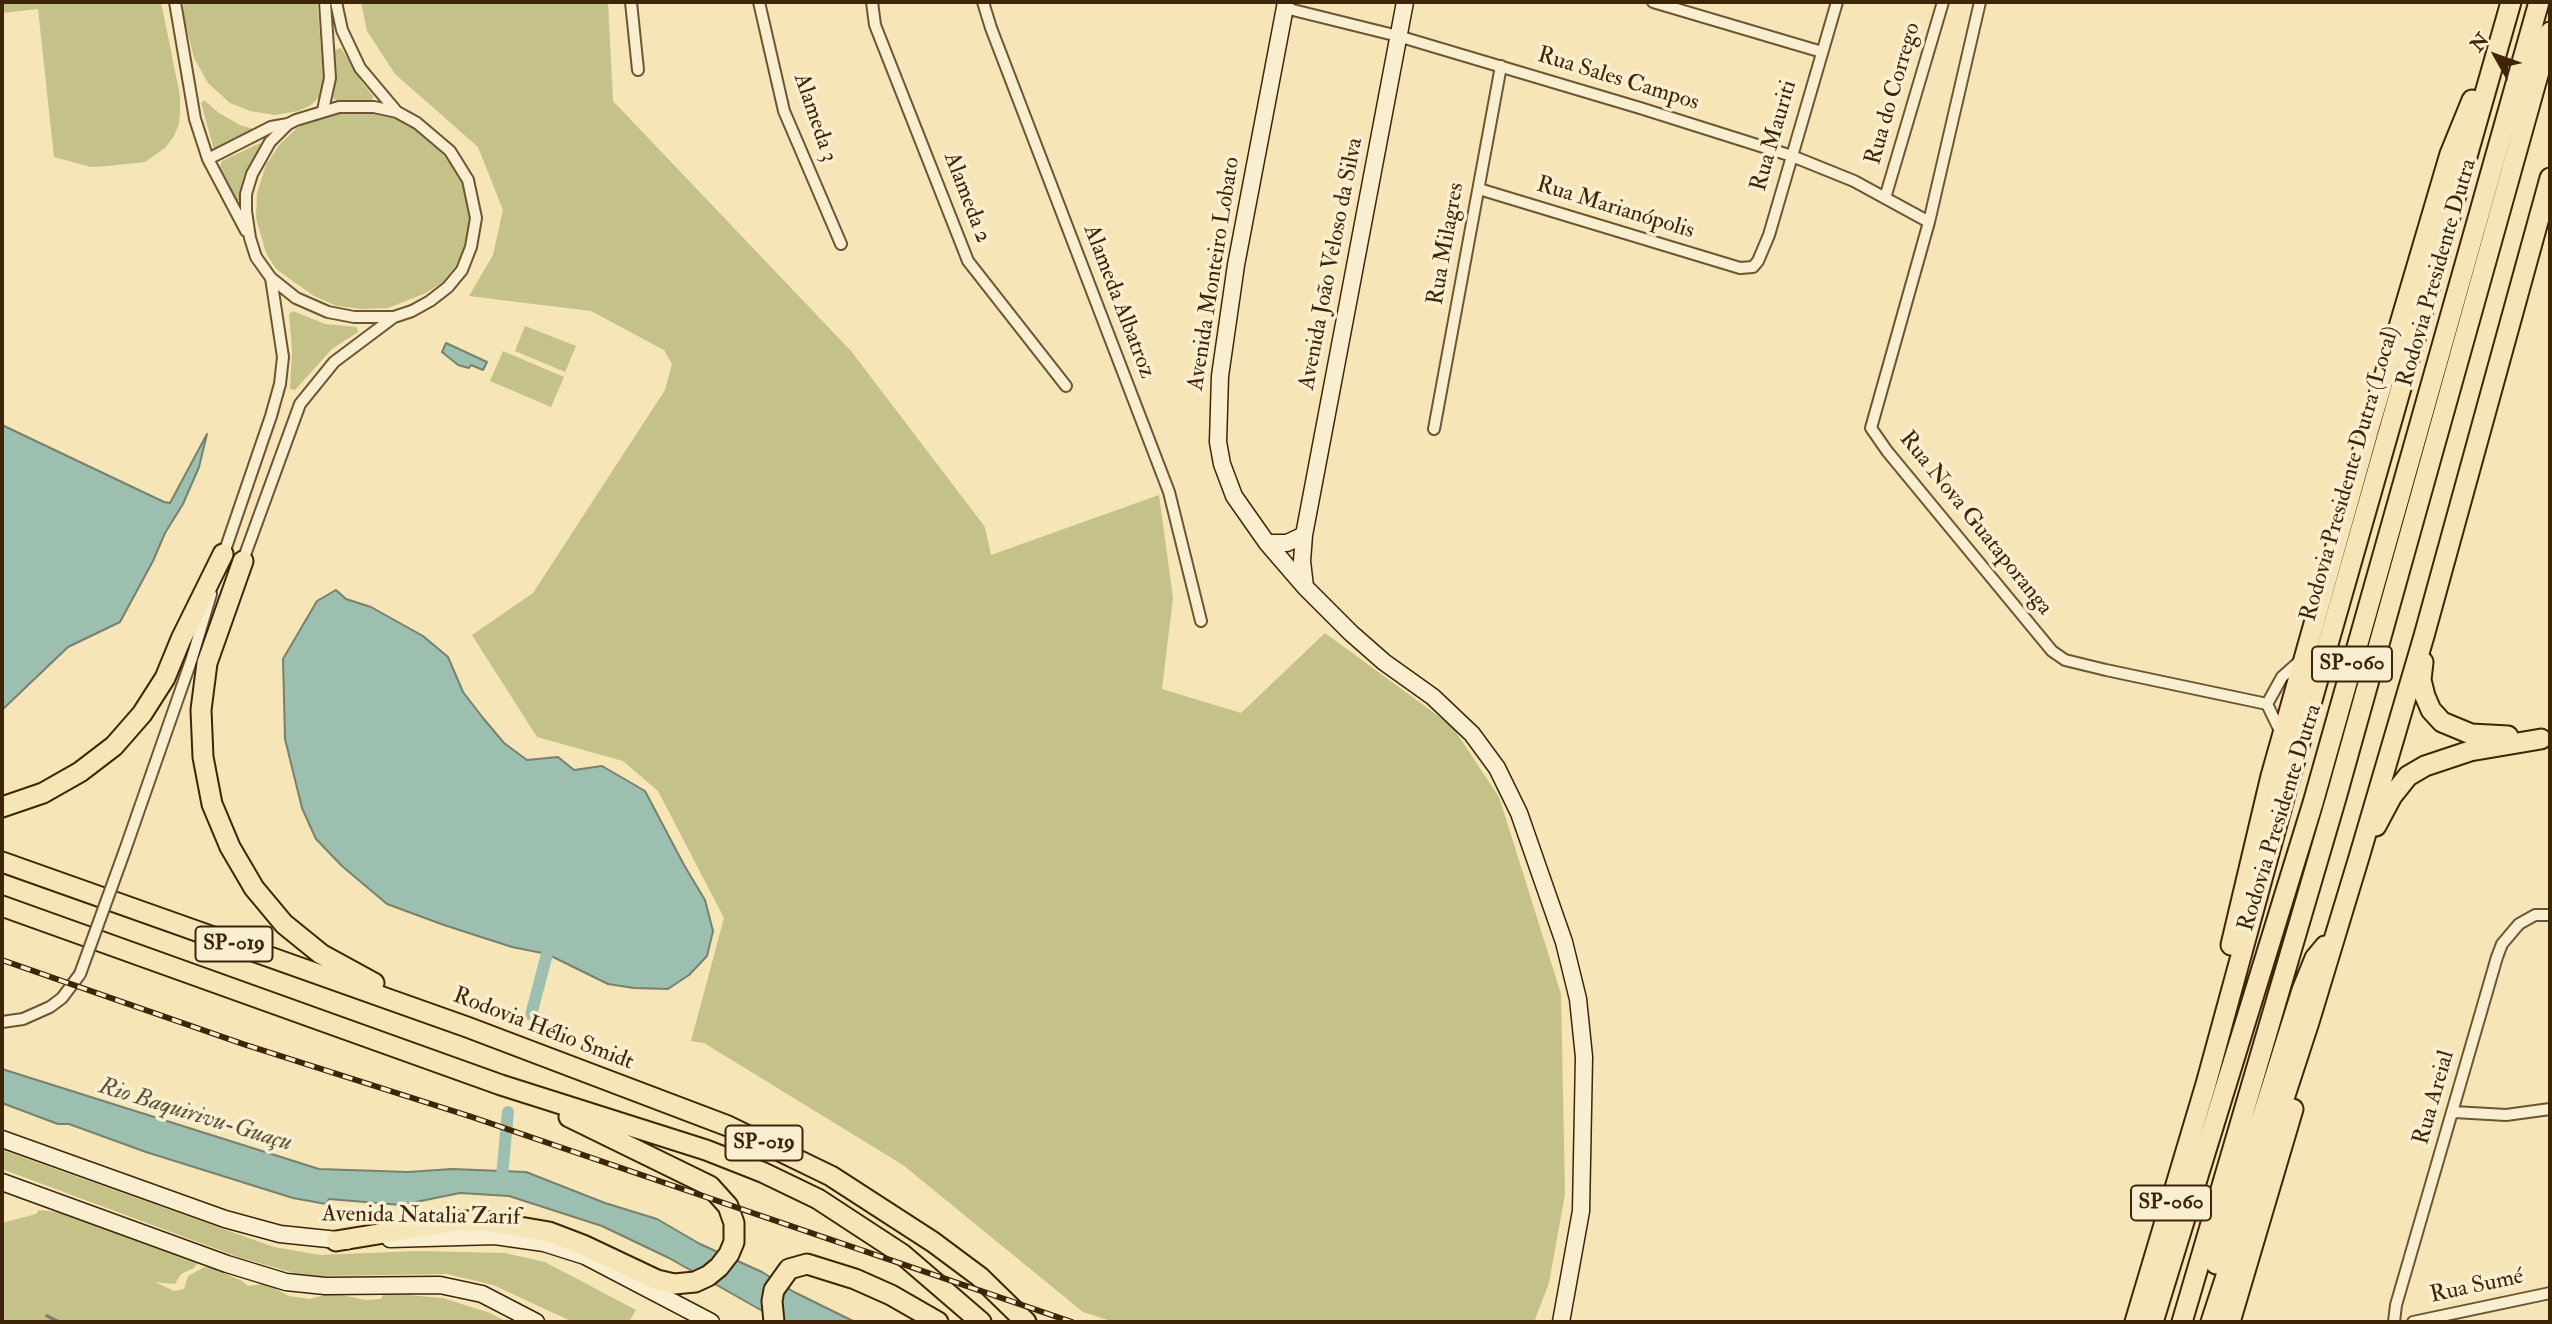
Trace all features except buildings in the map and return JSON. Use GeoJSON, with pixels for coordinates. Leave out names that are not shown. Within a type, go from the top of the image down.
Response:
{"type":"FeatureCollection","features":[{"type":"Feature","properties":{"kind":"highway","name":"Rodovia Presidente Dutra (Local)"},"geometry":{"type":"LineString","coordinates":[[2135,1322],[2206,1084],[2284,794],[2511,2]]}},
{"type":"Feature","properties":{"kind":"highway","name":"Rodovia Presidente Dutra"},"geometry":{"type":"LineString","coordinates":[[2153,1322],[2313,803],[2539,2]]}},
{"type":"Feature","properties":{"kind":"highway","name":"Rodovia Presidente Dutra"},"geometry":{"type":"LineString","coordinates":[[2182,1322],[2336,798],[2550,32]]}},
{"type":"Feature","properties":{"kind":"highway"},"geometry":{"type":"LineString","coordinates":[[2206,1084],[2216,1008],[2248,864],[2304,656],[2450,154],[2468,108],[2496,52]]}},
{"type":"Feature","properties":{"kind":"highway","name":"SP-060"},"geometry":{"type":"LineString","coordinates":[[2211,1322],[2309,1022],[2360,854],[2424,636],[2550,178]]}},
{"type":"Feature","properties":{"kind":"highway"},"geometry":{"type":"LineString","coordinates":[[2,807],[43,793],[80,772],[114,746],[142,714],[165,678],[223,554]]}},
{"type":"Feature","properties":{"kind":"highway"},"geometry":{"type":"LineString","coordinates":[[243,561],[207,663],[201,710],[203,757],[212,804],[230,847],[254,888],[277,915],[321,954],[361,977],[467,1027]]}},
{"type":"Feature","properties":{"kind":"highway"},"geometry":{"type":"LineString","coordinates":[[2424,636],[2421,680],[2431,710],[2442,722],[2471,734],[2546,739]]}},
{"type":"Feature","properties":{"kind":"highway"},"geometry":{"type":"LineString","coordinates":[[2360,854],[2392,796],[2408,776],[2425,766],[2470,751],[2546,739]]}},
{"type":"Feature","properties":{"kind":"highway","name":"Rodovia Hélio Smidt"},"geometry":{"type":"LineString","coordinates":[[2,862],[467,1027],[727,1126],[831,1176],[933,1242],[970,1270],[1026,1322]]}},
{"type":"Feature","properties":{"kind":"highway","name":"SP-019"},"geometry":{"type":"LineString","coordinates":[[2,906],[501,1085],[706,1150],[773,1177],[818,1199],[902,1254],[981,1322]]}},
{"type":"Feature","properties":{"kind":"highway"},"geometry":{"type":"LineString","coordinates":[[2,912],[39,919]]}},
{"type":"Feature","properties":{"kind":"highway"},"geometry":{"type":"LineString","coordinates":[[2198,1322],[2302,990],[2315,958],[2337,931]]}},
{"type":"Feature","properties":{"kind":"highway"},"geometry":{"type":"LineString","coordinates":[[2230,1322],[2284,1143],[2309,1022]]}},
{"type":"Feature","properties":{"kind":"highway"},"geometry":{"type":"LineString","coordinates":[[336,1241],[457,1221],[513,1224],[549,1232],[657,1280],[674,1284],[695,1282],[708,1276],[729,1254],[734,1242],[734,1223],[728,1206],[710,1186],[501,1085]]}},
{"type":"Feature","properties":{"kind":"highway"},"geometry":{"type":"LineString","coordinates":[[774,1322],[774,1290],[783,1275],[796,1265],[807,1264],[891,1295],[938,1322]]}},
{"type":"Feature","properties":{"kind":"main road","name":"Avenida João Veloso da Silva"},"geometry":{"type":"LineString","coordinates":[[1304,535],[1405,2]]}},
{"type":"Feature","properties":{"kind":"main road","name":"Avenida Monteiro Lobato"},"geometry":{"type":"LineString","coordinates":[[1285,5],[1236,265],[1218,407],[1218,442],[1222,464],[1230,488],[1267,543],[1305,587],[1367,648],[1441,704],[1481,745],[1509,790],[1572,971],[1584,1057],[1581,1211],[1562,1322]]}},
{"type":"Feature","properties":{"kind":"main road"},"geometry":{"type":"LineString","coordinates":[[1267,543],[1287,542],[1304,535],[1302,561],[1305,587]]}},
{"type":"Feature","properties":{"kind":"main road","name":"Avenida Natalia Zarif"},"geometry":{"type":"LineString","coordinates":[[2,1139],[225,1219],[280,1234],[336,1241],[495,1236],[544,1243],[585,1256],[711,1322]]}},
{"type":"Feature","properties":{"kind":"main road"},"geometry":{"type":"LineString","coordinates":[[2,1182],[227,1264],[286,1282],[325,1286],[440,1285],[482,1294],[537,1322]]}},
{"type":"Feature","properties":{"kind":"street"},"geometry":{"type":"LineString","coordinates":[[174,2],[192,108],[208,159],[250,238]]}},
{"type":"Feature","properties":{"kind":"street"},"geometry":{"type":"LineString","coordinates":[[323,110],[330,78],[325,2]]}},
{"type":"Feature","properties":{"kind":"street"},"geometry":{"type":"LineString","coordinates":[[336,2],[342,30],[360,68],[397,112]]}},
{"type":"Feature","properties":{"kind":"street"},"geometry":{"type":"LineString","coordinates":[[631,2],[638,70]]}},
{"type":"Feature","properties":{"kind":"street","name":"Alameda 3"},"geometry":{"type":"LineString","coordinates":[[760,2],[784,111],[841,244]]}},
{"type":"Feature","properties":{"kind":"street","name":"Alameda 2"},"geometry":{"type":"LineString","coordinates":[[872,2],[875,25],[968,261],[1066,386]]}},
{"type":"Feature","properties":{"kind":"street","name":"Alameda Albatroz"},"geometry":{"type":"LineString","coordinates":[[984,2],[1009,77],[1169,492],[1201,621]]}},
{"type":"Feature","properties":{"kind":"street"},"geometry":{"type":"LineString","coordinates":[[1653,2],[1822,52]]}},
{"type":"Feature","properties":{"kind":"street","name":"Rua Mauriti"},"geometry":{"type":"LineString","coordinates":[[1740,268],[1753,267],[1769,235],[1837,2]]}},
{"type":"Feature","properties":{"kind":"street","name":"Rua do Corrego"},"geometry":{"type":"LineString","coordinates":[[1885,198],[1943,2]]}},
{"type":"Feature","properties":{"kind":"street","name":"Rua Nova Guataporanga"},"geometry":{"type":"LineString","coordinates":[[1980,2],[1929,222],[1871,428],[2041,640],[2065,660],[2267,704]]}},
{"type":"Feature","properties":{"kind":"street","name":"Rua Sales Campos"},"geometry":{"type":"LineString","coordinates":[[1285,5],[1501,66],[1792,156],[1854,181],[1929,222]]}},
{"type":"Feature","properties":{"kind":"street","name":"Rua Milagres"},"geometry":{"type":"LineString","coordinates":[[1434,429],[1501,66]]}},
{"type":"Feature","properties":{"kind":"street"},"geometry":{"type":"LineString","coordinates":[[208,159],[271,127],[288,124],[323,110],[355,106],[397,112],[417,123],[450,151],[468,180],[477,218],[471,247],[461,270],[448,287],[412,312],[394,317],[354,317],[328,312],[296,298],[271,278],[256,257],[250,238],[246,194],[252,174],[270,142],[288,124]]}},
{"type":"Feature","properties":{"kind":"street","name":"Rua Marianópolis"},"geometry":{"type":"LineString","coordinates":[[1479,189],[1740,268]]}},
{"type":"Feature","properties":{"kind":"street"},"geometry":{"type":"LineString","coordinates":[[2,1022],[23,1019],[50,1007],[62,998],[80,974],[125,850],[192,659],[223,554],[281,384],[283,357],[271,278]]}},
{"type":"Feature","properties":{"kind":"street"},"geometry":{"type":"LineString","coordinates":[[192,659],[243,561],[299,404],[334,362],[394,317]]}},
{"type":"Feature","properties":{"kind":"street"},"geometry":{"type":"LineString","coordinates":[[2282,735],[2267,704],[2282,677],[2304,656]]}},
{"type":"Feature","properties":{"kind":"street","name":"Rua Areial"},"geometry":{"type":"LineString","coordinates":[[2394,1322],[2396,1305],[2497,957],[2502,944],[2519,924],[2535,915],[2550,915]]}},
{"type":"Feature","properties":{"kind":"street"},"geometry":{"type":"LineString","coordinates":[[2454,1112],[2506,1115],[2550,1109]]}},
{"type":"Feature","properties":{"kind":"street","name":"Rua Sumé"},"geometry":{"type":"LineString","coordinates":[[2413,1322],[2550,1293]]}},
{"type":"Feature","properties":{"kind":"shaded area"},"geometry":{"type":"Polygon","coordinates":[[[2,2],[161,2],[180,96],[179,124],[165,148],[145,162],[108,166],[91,167],[54,157],[38,9],[2,13],[2,2]]]}},
{"type":"Feature","properties":{"kind":"shaded area"},"geometry":{"type":"Polygon","coordinates":[[[183,2],[317,2],[324,83],[321,95],[311,105],[298,111],[275,115],[250,111],[230,103],[208,83],[194,58],[184,18],[183,2]]]}},
{"type":"Feature","properties":{"kind":"shaded area"},"geometry":{"type":"Polygon","coordinates":[[[361,2],[608,2],[613,101],[851,351],[985,527],[991,555],[1159,495],[1173,598],[1162,689],[1241,713],[1325,633],[1452,726],[1499,797],[1561,994],[1565,1194],[1549,1283],[1534,1322],[1114,1322],[1083,1312],[903,1165],[704,1043],[691,1041],[724,918],[658,791],[623,761],[537,737],[472,635],[533,593],[665,390],[672,364],[664,350],[591,311],[469,296],[493,255],[503,210],[478,147],[395,74],[367,31],[361,2]]]}},
{"type":"Feature","properties":{"kind":"shaded area"},"geometry":{"type":"Polygon","coordinates":[[[341,48],[374,97],[370,101],[337,101],[332,97],[336,75],[335,50],[341,48]]]}},
{"type":"Feature","properties":{"kind":"shaded area"},"geometry":{"type":"Polygon","coordinates":[[[204,100],[219,113],[253,129],[254,134],[219,151],[214,150],[201,103],[204,100]]]}},
{"type":"Feature","properties":{"kind":"shaded area"},"geometry":{"type":"Polygon","coordinates":[[[363,112],[385,115],[408,123],[430,140],[450,159],[463,183],[468,201],[470,224],[467,242],[457,264],[443,282],[426,293],[388,308],[337,306],[314,296],[276,269],[266,253],[256,218],[257,193],[266,165],[280,144],[297,128],[317,117],[363,112]]]}},
{"type":"Feature","properties":{"kind":"shaded area"},"geometry":{"type":"Polygon","coordinates":[[[260,143],[262,146],[244,176],[240,200],[236,201],[220,167],[222,161],[260,143]]]}},
{"type":"Feature","properties":{"kind":"shaded area"},"geometry":{"type":"Polygon","coordinates":[[[293,311],[325,324],[357,327],[358,332],[332,349],[295,390],[290,389],[292,351],[289,314],[293,311]]]}},
{"type":"Feature","properties":{"kind":"shaded area"},"geometry":{"type":"Polygon","coordinates":[[[525,326],[576,346],[565,372],[515,351],[525,326]]]}},
{"type":"Feature","properties":{"kind":"shaded area"},"geometry":{"type":"Polygon","coordinates":[[[446,343],[487,362],[483,370],[471,365],[469,368],[458,365],[442,352],[446,343]]]}},
{"type":"Feature","properties":{"kind":"shaded area"},"geometry":{"type":"Polygon","coordinates":[[[503,351],[564,377],[551,407],[490,381],[503,351]]]}},
{"type":"Feature","properties":{"kind":"shaded area"},"geometry":{"type":"Polygon","coordinates":[[[2,425],[170,503],[207,434],[199,467],[183,504],[165,533],[120,622],[68,647],[2,710],[2,425]]]}},
{"type":"Feature","properties":{"kind":"shaded area"},"geometry":{"type":"Polygon","coordinates":[[[336,590],[346,599],[371,607],[423,636],[448,657],[463,692],[504,743],[527,760],[558,757],[574,770],[602,766],[645,791],[705,900],[713,931],[707,956],[689,975],[668,989],[608,984],[547,954],[512,947],[444,925],[387,904],[342,866],[316,839],[302,808],[285,739],[283,659],[317,601],[336,590]]]}},
{"type":"Feature","properties":{"kind":"shaded area","name":"Rio Baquirivu-Guaçu"},"geometry":{"type":"Polygon","coordinates":[[[2,1069],[319,1169],[526,1172],[605,1203],[657,1219],[700,1244],[762,1272],[794,1292],[855,1322],[782,1322],[669,1258],[602,1226],[509,1196],[460,1193],[401,1205],[329,1199],[326,1204],[293,1198],[146,1152],[69,1124],[58,1124],[2,1103],[2,1069]]]}},
{"type":"Feature","properties":{"kind":"shaded area"},"geometry":{"type":"Polygon","coordinates":[[[2,1150],[274,1247],[320,1255],[417,1251],[505,1253],[545,1262],[636,1310],[629,1322],[573,1322],[493,1285],[447,1274],[320,1276],[294,1273],[238,1257],[2,1169],[2,1150]]]}},
{"type":"Feature","properties":{"kind":"shaded area"},"geometry":{"type":"Polygon","coordinates":[[[39,1210],[58,1212],[198,1263],[181,1274],[175,1284],[155,1282],[174,1291],[184,1289],[188,1276],[204,1267],[210,1267],[248,1286],[262,1284],[289,1296],[310,1299],[332,1293],[366,1300],[381,1299],[388,1291],[443,1298],[490,1313],[507,1322],[2,1322],[2,1223],[36,1214],[39,1210]]]}},
{"type":"Feature","properties":{"kind":"waterway"},"geometry":{"type":"LineString","coordinates":[[531,1015],[547,954]]}},
{"type":"Feature","properties":{"kind":"waterway"},"geometry":{"type":"LineString","coordinates":[[501,1186],[508,1112]]}},
{"type":"Feature","properties":{"kind":"waterway"},"geometry":{"type":"LineString","coordinates":[[47,1316],[59,1322]]}},
{"type":"Feature","properties":{"kind":"railway"},"geometry":{"type":"LineString","coordinates":[[2,960],[243,1044],[472,1117],[1072,1322]]}}]}
